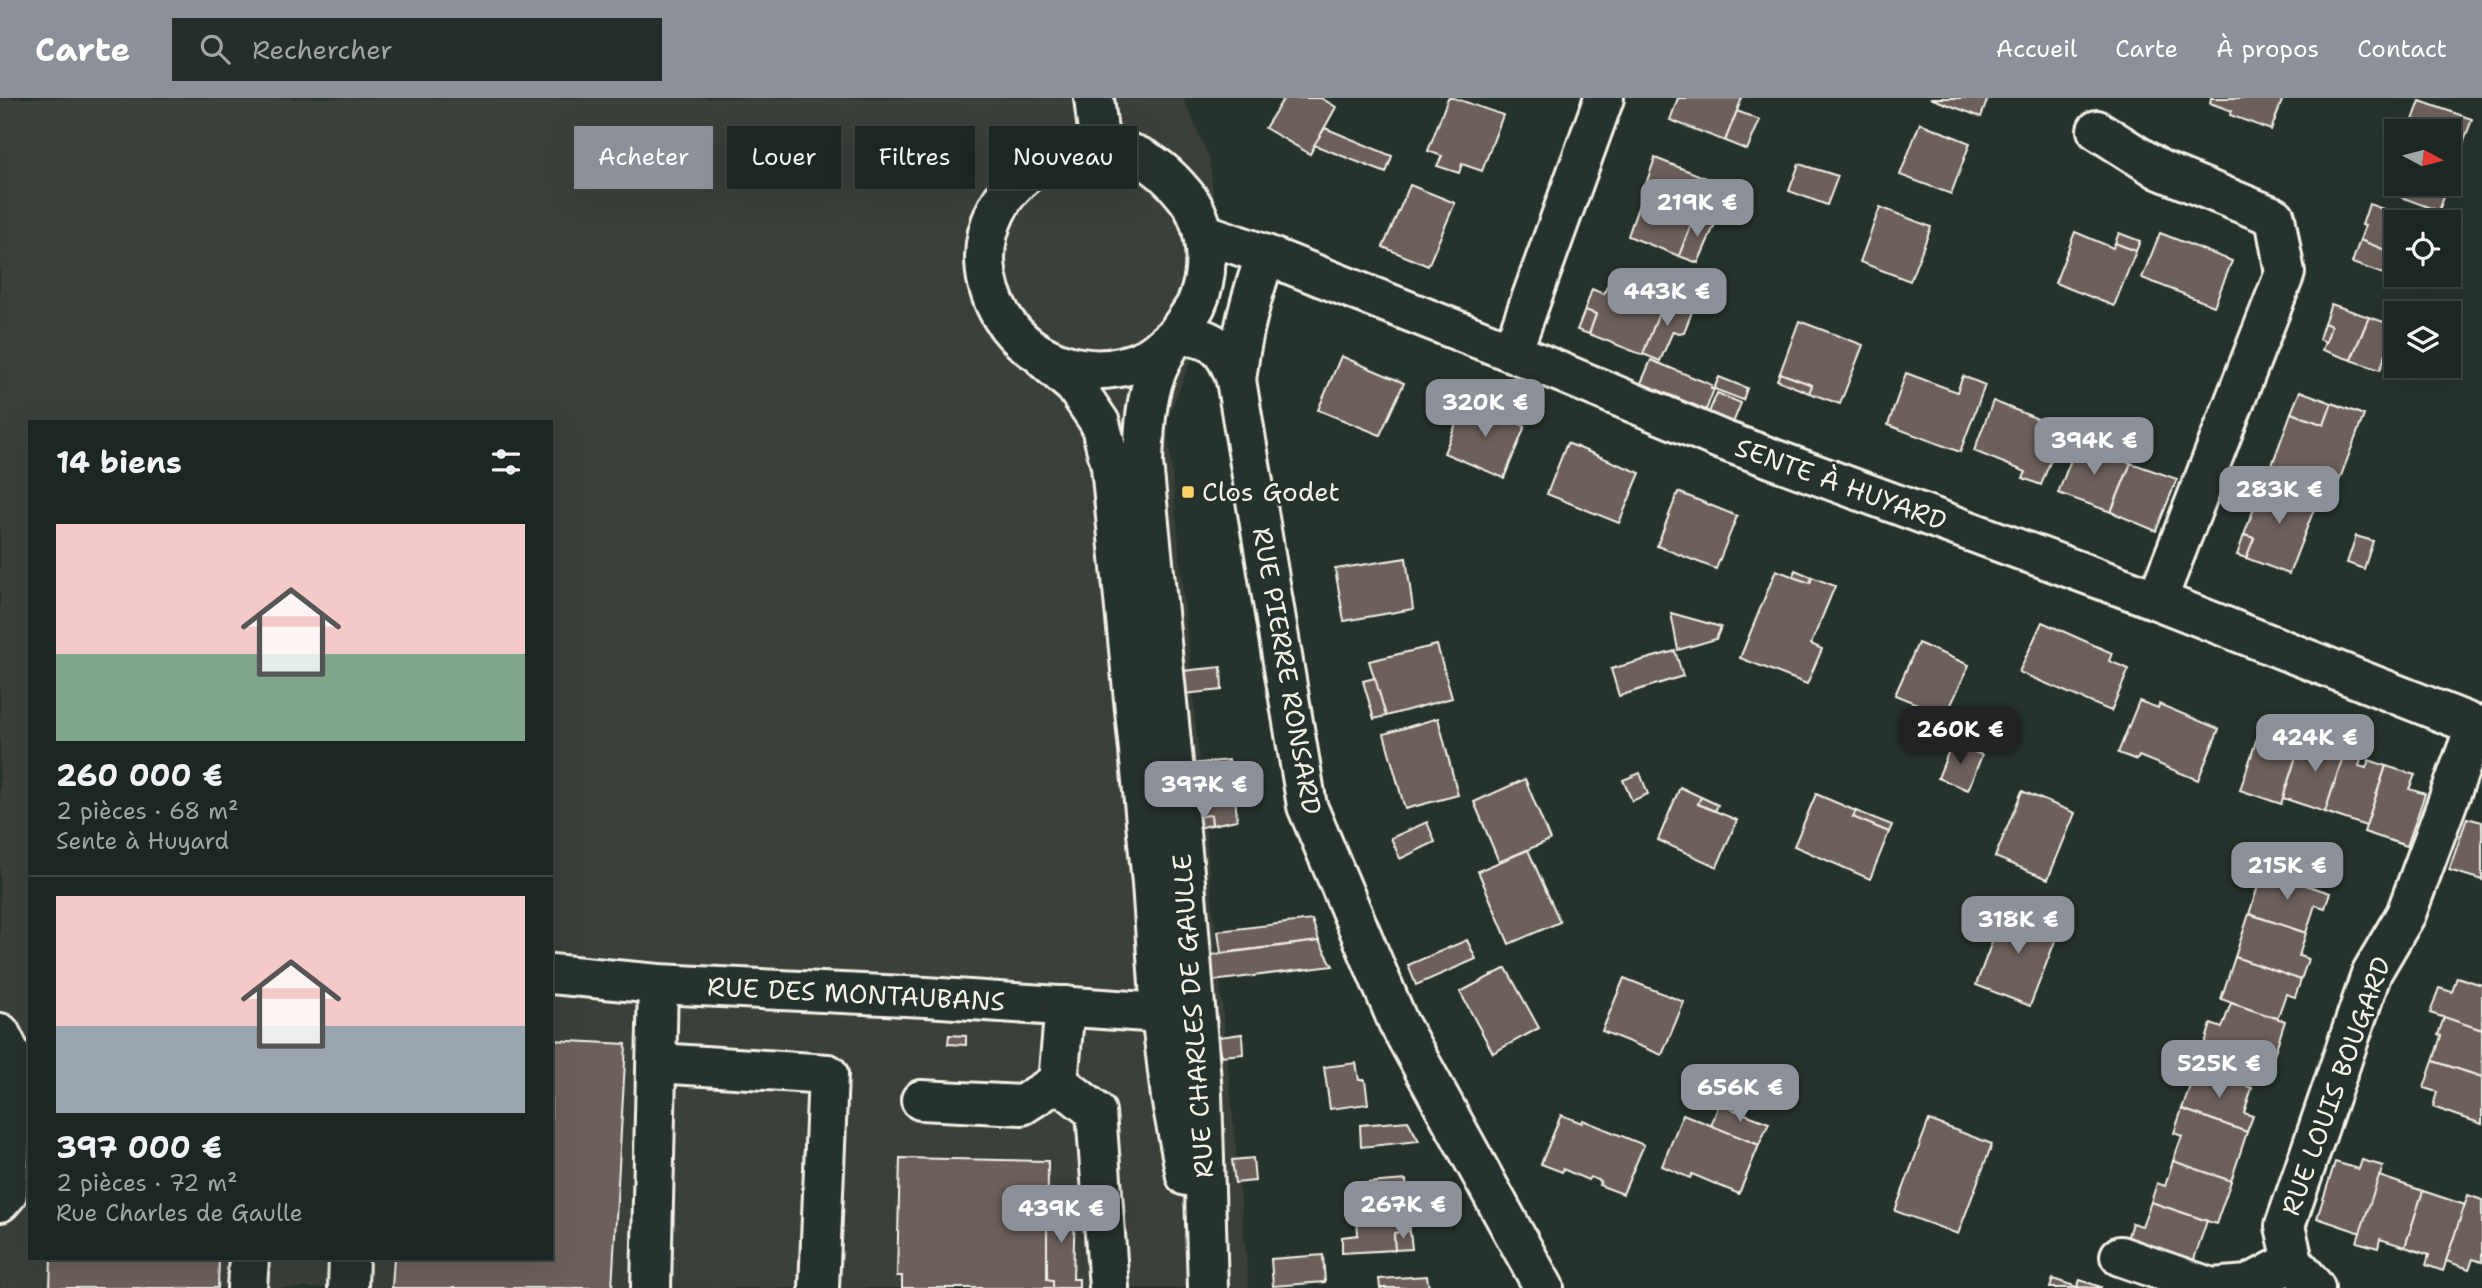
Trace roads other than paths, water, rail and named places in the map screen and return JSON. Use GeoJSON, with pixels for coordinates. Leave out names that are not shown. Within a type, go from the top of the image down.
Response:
{"type":"FeatureCollection","features":[{"type":"Feature","properties":{"kind":"street"},"geometry":{"type":"LineString","coordinates":[[1094,98],[1097,126]]}},
{"type":"Feature","properties":{"kind":"street"},"geometry":{"type":"LineString","coordinates":[[1512,352],[1604,98]]}},
{"type":"Feature","properties":{"kind":"street"},"geometry":{"type":"LineString","coordinates":[[2097,130],[2160,170],[2275,217],[2285,273],[2157,600]]}},
{"type":"Feature","properties":{"kind":"street"},"geometry":{"type":"LineString","coordinates":[[1010,189],[1004,195],[988,229],[985,265],[993,301],[1012,332],[1040,355],[1075,368],[1112,369],[1147,358],[1176,335],[1196,305],[1205,270],[1203,233],[1189,200],[1166,173],[1137,156]]}},
{"type":"Feature","properties":{"kind":"street","name":"SENTE À HUYARD"},"geometry":{"type":"LineString","coordinates":[[1203,233],[1512,352],[1723,440],[2157,600],[2479,727]]}},
{"type":"Feature","properties":{"kind":"street","name":"RUE PIERRE RONSARD"},"geometry":{"type":"LineString","coordinates":[[1236,380],[1241,337],[1251,296],[1266,256]]}},
{"type":"Feature","properties":{"kind":"street","name":"RUE CHARLES DE GAULLE"},"geometry":{"type":"LineString","coordinates":[[1176,335],[1152,382],[1144,424],[1143,463],[1185,882],[1202,1094],[1207,1286]]}},
{"type":"Feature","properties":{"kind":"street","name":"RUE PIERRE RONSARD"},"geometry":{"type":"LineString","coordinates":[[1176,335],[1197,336],[1216,345],[1230,360],[1236,380],[1307,806],[1398,1023],[1544,1288]]}},
{"type":"Feature","properties":{"kind":"street","name":"RUE CHARLES DE GAULLE"},"geometry":{"type":"LineString","coordinates":[[1040,355],[1075,386],[1100,423],[1111,466],[1152,883],[1161,1013],[1171,1097],[1207,1286]]}},
{"type":"Feature","properties":{"kind":"street","name":"RUE LOUIS BOUGARD"},"geometry":{"type":"LineString","coordinates":[[2304,1275],[2285,1226],[2372,972],[2406,914],[2479,727]]}},
{"type":"Feature","properties":{"kind":"street","name":"RUE DES MONTAUBANS"},"geometry":{"type":"LineString","coordinates":[[553,974],[658,984],[913,996],[1161,1013]]}},
{"type":"Feature","properties":{"kind":"street"},"geometry":{"type":"LineString","coordinates":[[651,1288],[658,984]]}},
{"type":"Feature","properties":{"kind":"street"},"geometry":{"type":"LineString","coordinates":[[1058,1082],[1065,1006]]}},
{"type":"Feature","properties":{"kind":"street"},"geometry":{"type":"LineString","coordinates":[[0,1033],[15,1063],[7,1194],[0,1202]]}},
{"type":"Feature","properties":{"kind":"street"},"geometry":{"type":"LineString","coordinates":[[657,1063],[828,1074],[819,1288]]}},
{"type":"Feature","properties":{"kind":"street"},"geometry":{"type":"LineString","coordinates":[[920,1100],[1022,1105],[1058,1082]]}},
{"type":"Feature","properties":{"kind":"street"},"geometry":{"type":"LineString","coordinates":[[1058,1082],[1096,1112],[1109,1288]]}},
{"type":"Feature","properties":{"kind":"street"},"geometry":{"type":"LineString","coordinates":[[2120,1256],[2212,1288],[2304,1275]]}},
{"type":"Feature","properties":{"kind":"street"},"geometry":{"type":"LineString","coordinates":[[247,1288],[249,1260]]}},
{"type":"Feature","properties":{"kind":"street"},"geometry":{"type":"LineString","coordinates":[[348,1288],[349,1260]]}},
{"type":"Feature","properties":{"kind":"place","name":"Clos Godet"},"geometry":{"type":"Point","coordinates":[1188,492]}}]}
